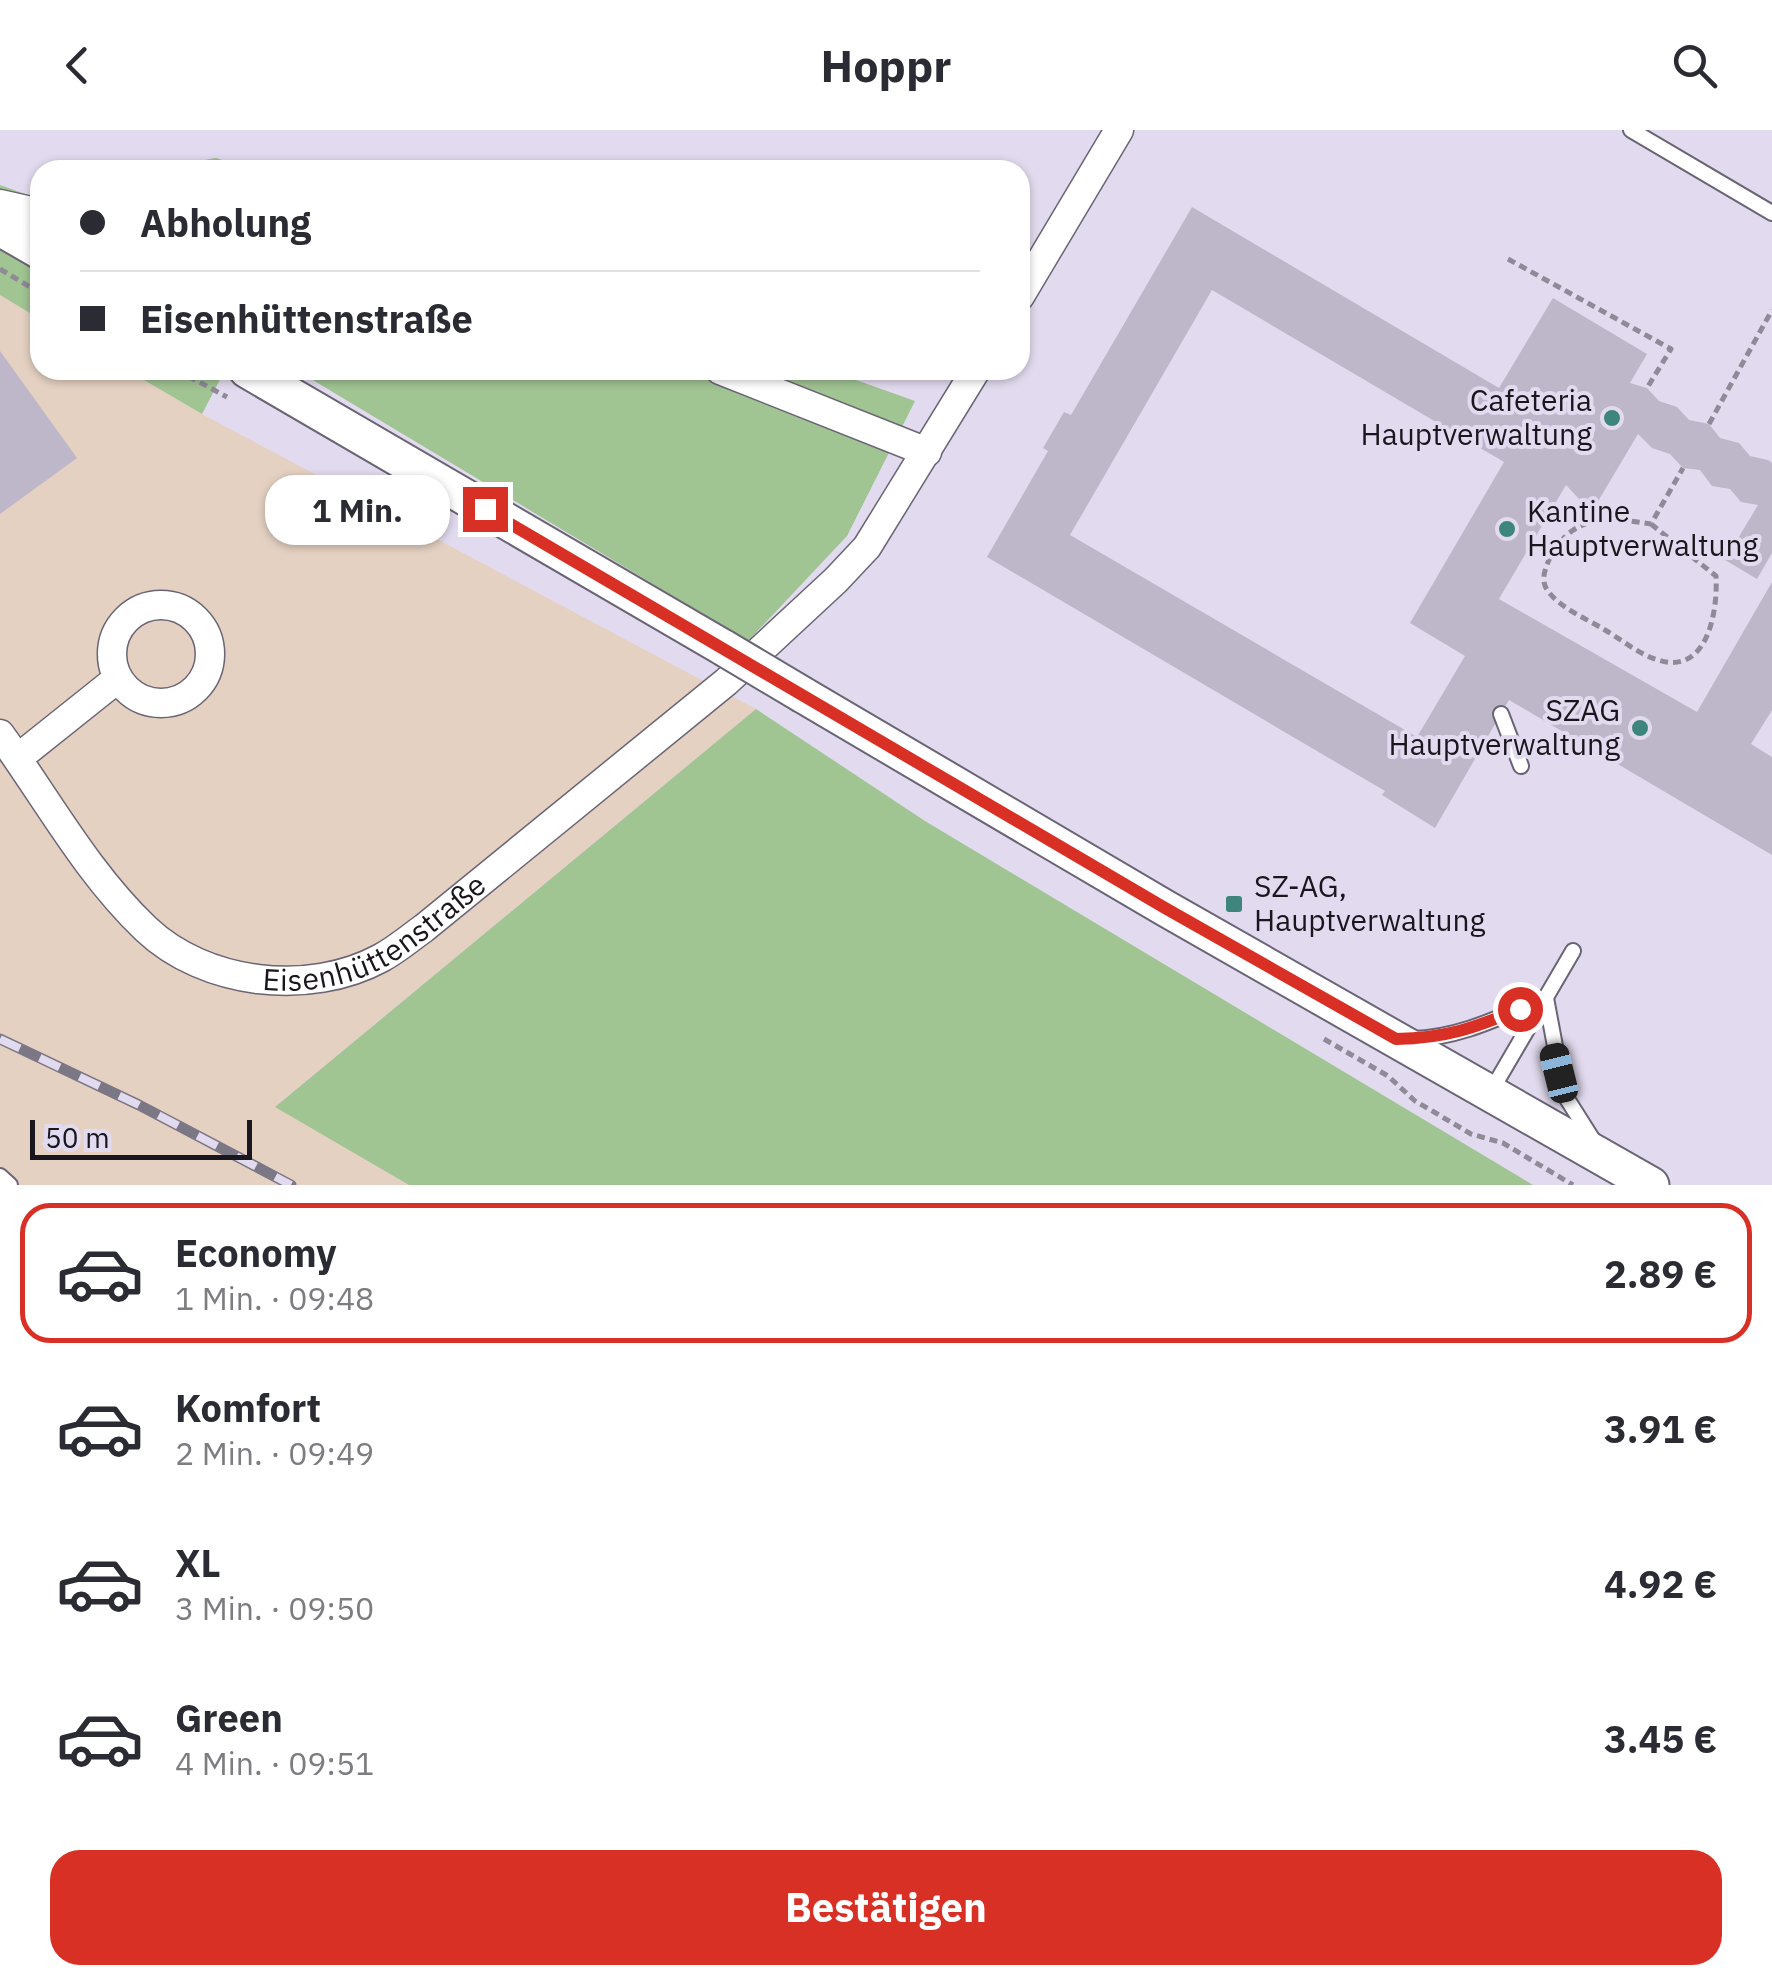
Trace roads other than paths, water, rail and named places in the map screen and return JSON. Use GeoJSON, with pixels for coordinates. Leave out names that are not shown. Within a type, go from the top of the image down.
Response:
{"type":"FeatureCollection","features":[{"type":"Feature","properties":{"kind":"street"},"geometry":{"type":"LineString","coordinates":[[1030,279],[1119,130]]}},
{"type":"Feature","properties":{"kind":"street"},"geometry":{"type":"LineString","coordinates":[[0,204],[30,211]]}},
{"type":"Feature","properties":{"kind":"street"},"geometry":{"type":"LineString","coordinates":[[0,228],[30,245]]}},
{"type":"Feature","properties":{"kind":"street"},"geometry":{"type":"LineString","coordinates":[[263,380],[1651,1185]]}},
{"type":"Feature","properties":{"kind":"street"},"geometry":{"type":"LineString","coordinates":[[745,380],[927,452]]}},
{"type":"Feature","properties":{"kind":"street","name":"Eisenhüttenstraße"},"geometry":{"type":"LineString","coordinates":[[0,734],[96,873],[147,930],[181,956],[254,980],[302,980],[343,973],[381,958],[424,928],[687,715],[767,645],[866,547],[970,380]]}},
{"type":"Feature","properties":{"kind":"street"},"geometry":{"type":"LineString","coordinates":[[18,758],[118,678]]}},
{"type":"Feature","properties":{"kind":"lane"},"geometry":{"type":"LineString","coordinates":[[1631,130],[1772,213]]}},
{"type":"Feature","properties":{"kind":"lane"},"geometry":{"type":"LineString","coordinates":[[1502,714],[1521,766]]}},
{"type":"Feature","properties":{"kind":"lane"},"geometry":{"type":"LineString","coordinates":[[1490,1094],[1573,952]]}},
{"type":"Feature","properties":{"kind":"lane"},"geometry":{"type":"LineString","coordinates":[[1396,1039],[1434,1038],[1466,1030],[1546,998]]}},
{"type":"Feature","properties":{"kind":"lane"},"geometry":{"type":"LineString","coordinates":[[1546,998],[1564,1094],[1604,1158]]}},
{"type":"Feature","properties":{"kind":"lane"},"geometry":{"type":"LineString","coordinates":[[0,1176],[10,1185]]}},
{"type":"Feature","properties":{"kind":"railway"},"geometry":{"type":"LineString","coordinates":[[0,1039],[139,1105],[291,1185]]}},
{"type":"Feature","properties":{"kind":"place","name":"Cafeteria Hauptverwaltung"},"geometry":{"type":"Point","coordinates":[1612,418]}},
{"type":"Feature","properties":{"kind":"place","name":"Kantine Hauptverwaltung"},"geometry":{"type":"Point","coordinates":[1507,529]}},
{"type":"Feature","properties":{"kind":"place","name":"SZAG Hauptverwaltung"},"geometry":{"type":"Point","coordinates":[1640,728]}},
{"type":"Feature","properties":{"kind":"place","name":"SZ-AG, Hauptverwaltung"},"geometry":{"type":"Point","coordinates":[1234,904]}}]}
